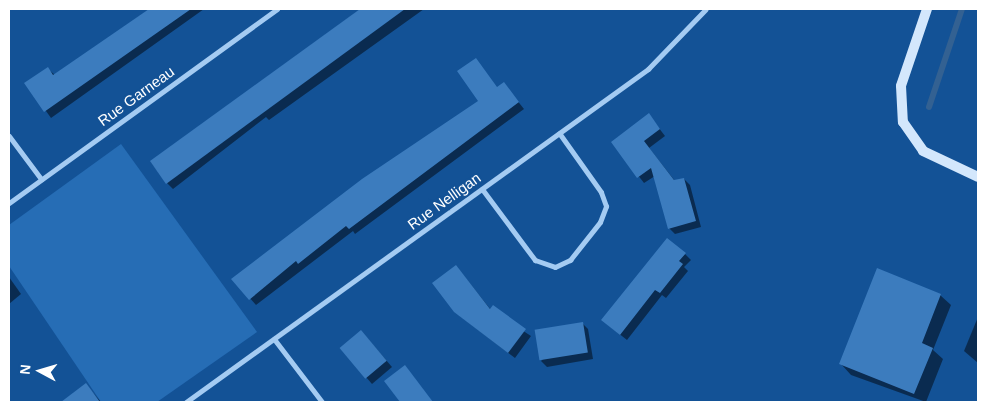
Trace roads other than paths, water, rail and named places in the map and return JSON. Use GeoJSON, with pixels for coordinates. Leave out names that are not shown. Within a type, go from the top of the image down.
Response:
{"type":"FeatureCollection","features":[{"type":"Feature","properties":{"kind":"street","name":"Rue Garneau"},"geometry":{"type":"LineString","coordinates":[[9,203],[277,9]]}},
{"type":"Feature","properties":{"kind":"street","name":"Rue Nelligan"},"geometry":{"type":"LineString","coordinates":[[186,402],[660,59],[706,9]]}},
{"type":"Feature","properties":{"kind":"street"},"geometry":{"type":"LineString","coordinates":[[927,9],[901,86],[903,122],[923,151],[978,177]]}},
{"type":"Feature","properties":{"kind":"street"},"geometry":{"type":"LineString","coordinates":[[482,189],[535,260],[555,267],[570,260],[600,222],[606,206],[601,192],[560,133]]}},
{"type":"Feature","properties":{"kind":"street"},"geometry":{"type":"LineString","coordinates":[[9,136],[41,179]]}},
{"type":"Feature","properties":{"kind":"street"},"geometry":{"type":"LineString","coordinates":[[274,339],[322,402]]}},
{"type":"Feature","properties":{"kind":"waterway"},"geometry":{"type":"LineString","coordinates":[[929,107],[962,9]]}}]}
